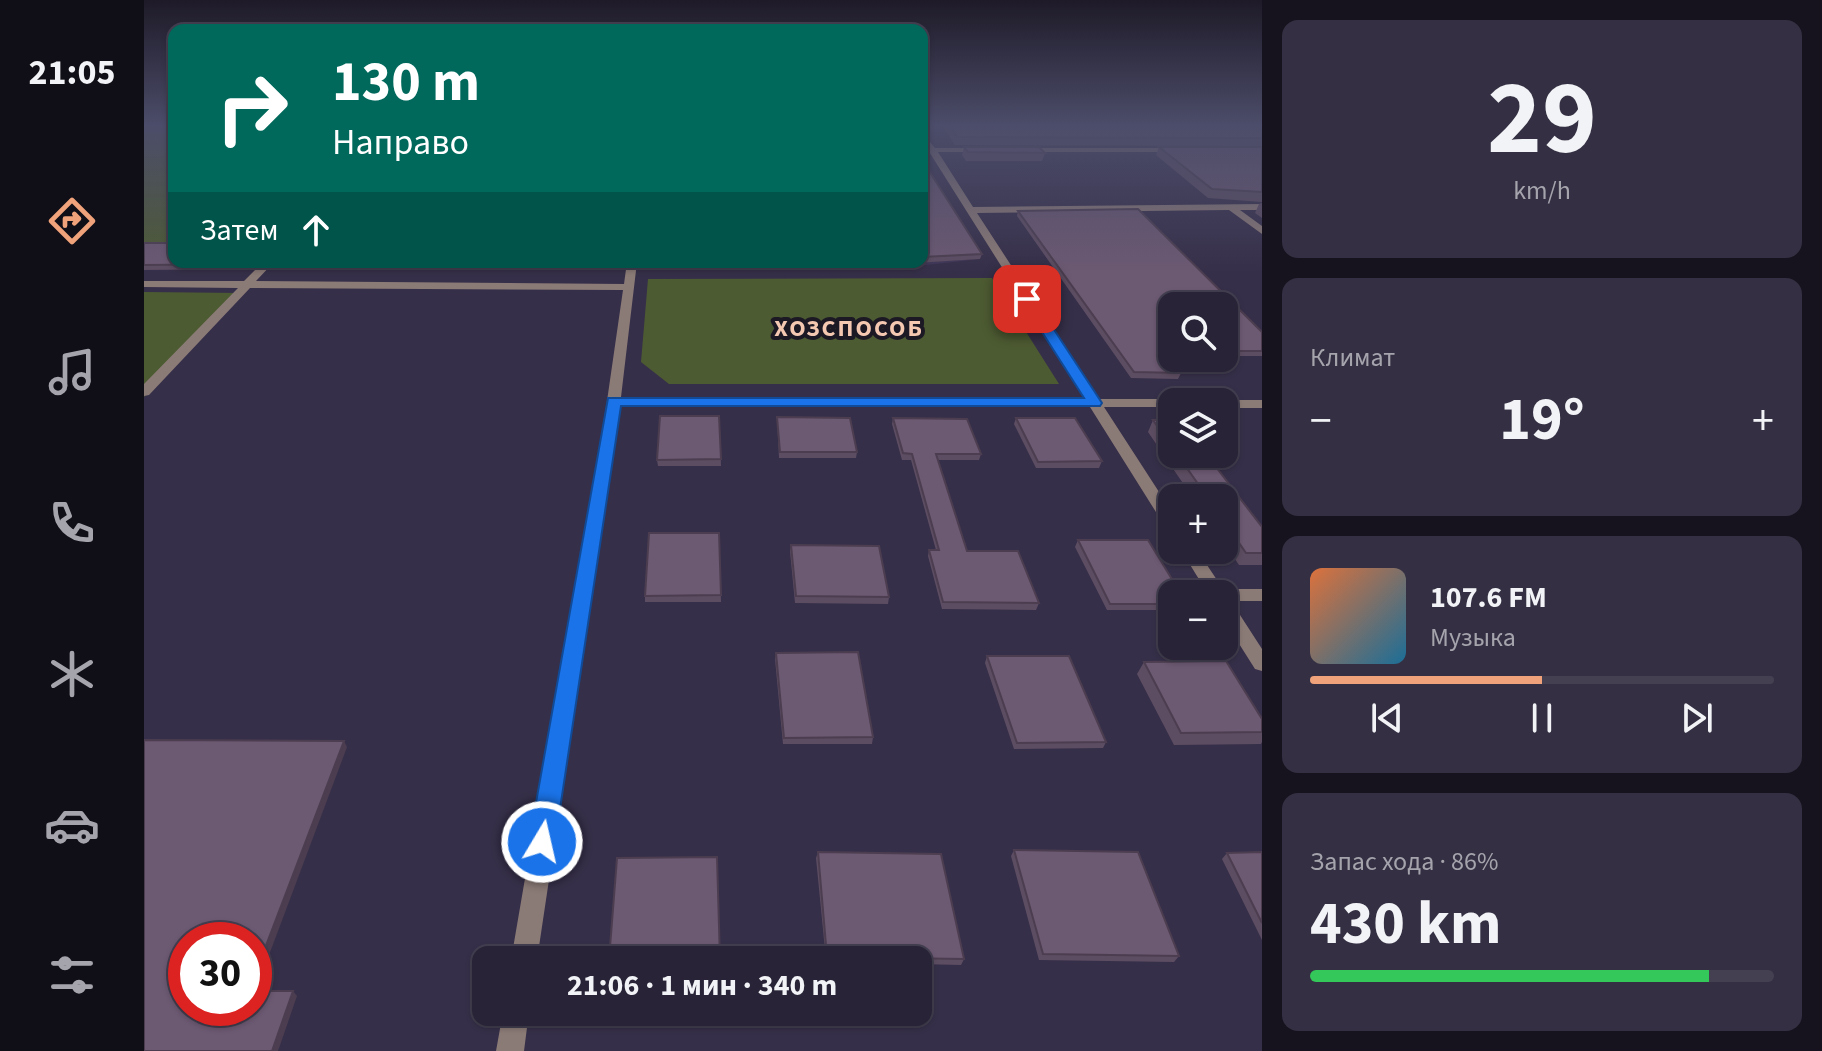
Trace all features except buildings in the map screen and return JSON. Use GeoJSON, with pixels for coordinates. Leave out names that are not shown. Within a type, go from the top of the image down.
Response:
{"type":"FeatureCollection","features":[{"type":"Feature","properties":{"kind":"street"},"geometry":{"type":"LineString","coordinates":[[948,175],[1158,502]]}},
{"type":"Feature","properties":{"kind":"street"},"geometry":{"type":"LineString","coordinates":[[970,210],[1262,207]]}},
{"type":"Feature","properties":{"kind":"street"},"geometry":{"type":"LineString","coordinates":[[1232,208],[1262,231]]}},
{"type":"Feature","properties":{"kind":"street"},"geometry":{"type":"LineString","coordinates":[[144,392],[264,268]]}},
{"type":"Feature","properties":{"kind":"street"},"geometry":{"type":"LineString","coordinates":[[526,946],[614,401],[631,268]]}},
{"type":"Feature","properties":{"kind":"street"},"geometry":{"type":"LineString","coordinates":[[144,284],[628,287]]}},
{"type":"Feature","properties":{"kind":"street"},"geometry":{"type":"LineString","coordinates":[[614,401],[1158,403]]}},
{"type":"Feature","properties":{"kind":"street"},"geometry":{"type":"LineString","coordinates":[[1238,404],[1262,404]]}},
{"type":"Feature","properties":{"kind":"street"},"geometry":{"type":"LineString","coordinates":[[1238,595],[1262,595]]}},
{"type":"Feature","properties":{"kind":"street"},"geometry":{"type":"LineString","coordinates":[[1238,627],[1262,664]]}},
{"type":"Feature","properties":{"kind":"street"},"geometry":{"type":"LineString","coordinates":[[510,1051],[514,1026]]}},
{"type":"Feature","properties":{"kind":"shaded area"},"geometry":{"type":"Polygon","coordinates":[[[980,259],[928,265],[928,262],[980,259]]]}},
{"type":"Feature","properties":{"kind":"shaded area"},"geometry":{"type":"Polygon","coordinates":[[[647,268],[737,268],[647,269],[647,268]]]}},
{"type":"Feature","properties":{"kind":"green space"},"geometry":{"type":"Polygon","coordinates":[[[144,175],[168,175],[168,248],[144,248],[144,175]]]}},
{"type":"Feature","properties":{"kind":"green space"},"geometry":{"type":"Polygon","coordinates":[[[992,278],[1059,384],[669,384],[641,362],[648,279],[992,278]]]}},
{"type":"Feature","properties":{"kind":"green space"},"geometry":{"type":"Polygon","coordinates":[[[144,292],[241,293],[144,397],[144,292]]]}},
{"type":"Feature","properties":{"kind":"district","name":"ХОЗСПОСОБ"},"geometry":{"type":"Point","coordinates":[849,328]}},
{"type":"Feature","properties":{"kind":"route"},"geometry":{"type":"LineString","coordinates":[[542,842],[614,401],[1094,403],[1027,299]]}}]}
